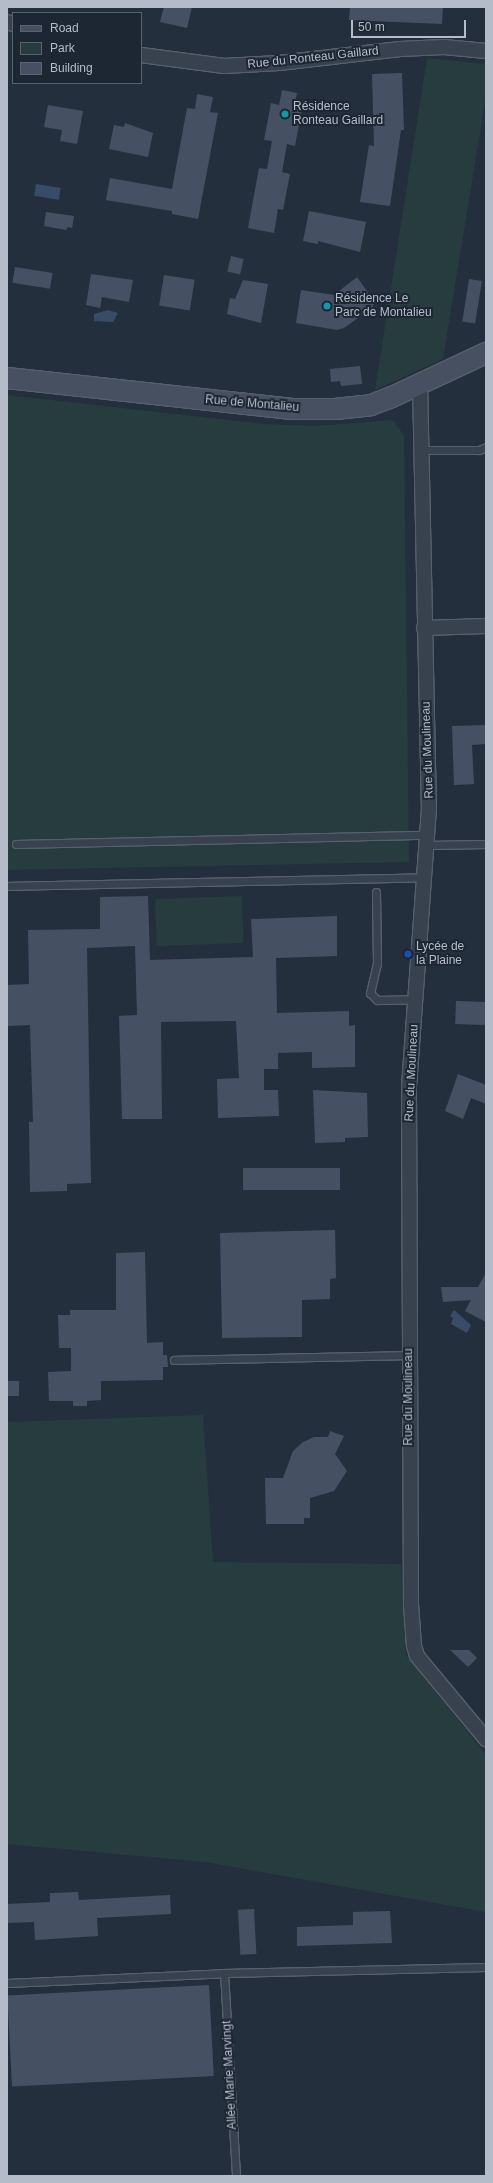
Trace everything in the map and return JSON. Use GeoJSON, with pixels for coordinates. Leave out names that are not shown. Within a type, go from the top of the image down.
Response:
{"type":"FeatureCollection","features":[{"type":"Feature","properties":{"kind":"street","name":"Rue du Ronteau Gaillard"},"geometry":{"type":"LineString","coordinates":[[142,55],[224,66],[279,63],[400,49],[444,47],[486,51]]}},
{"type":"Feature","properties":{"kind":"street","name":"Rue de Montalieu"},"geometry":{"type":"LineString","coordinates":[[7,378],[292,409],[336,409],[371,405],[392,397],[420,382],[486,353]]}},
{"type":"Feature","properties":{"kind":"street","name":"Rue du Moulineau"},"geometry":{"type":"LineString","coordinates":[[420,382],[429,808],[409,1087],[410,1568],[414,1646],[425,1667],[486,1739]]}},
{"type":"Feature","properties":{"kind":"street"},"geometry":{"type":"LineString","coordinates":[[424,628],[486,626]]}},
{"type":"Feature","properties":{"kind":"lane"},"geometry":{"type":"LineString","coordinates":[[421,450],[479,450],[486,447]]}},
{"type":"Feature","properties":{"kind":"lane"},"geometry":{"type":"LineString","coordinates":[[16,844],[427,840],[486,844]]}},
{"type":"Feature","properties":{"kind":"lane"},"geometry":{"type":"LineString","coordinates":[[7,886],[425,876]]}},
{"type":"Feature","properties":{"kind":"lane"},"geometry":{"type":"LineString","coordinates":[[376,892],[377,963],[370,993],[377,1000],[416,999]]}},
{"type":"Feature","properties":{"kind":"lane"},"geometry":{"type":"LineString","coordinates":[[174,1360],[409,1355]]}},
{"type":"Feature","properties":{"kind":"lane"},"geometry":{"type":"LineString","coordinates":[[7,1983],[224,1974],[486,1967]]}},
{"type":"Feature","properties":{"kind":"lane","name":"Allée Marie Marvingt"},"geometry":{"type":"LineString","coordinates":[[224,1974],[236,2176]]}},
{"type":"Feature","properties":{"kind":"green space"},"geometry":{"type":"Polygon","coordinates":[[[427,58],[486,64],[486,96],[443,359],[375,390],[427,58]]]}},
{"type":"Feature","properties":{"kind":"green space"},"geometry":{"type":"Polygon","coordinates":[[[7,395],[264,424],[316,426],[392,420],[404,435],[409,862],[7,870],[7,395]]]}},
{"type":"Feature","properties":{"kind":"green space"},"geometry":{"type":"Polygon","coordinates":[[[242,896],[244,943],[157,946],[155,899],[242,896]]]}},
{"type":"Feature","properties":{"kind":"green space"},"geometry":{"type":"Polygon","coordinates":[[[203,1415],[213,1562],[401,1564],[406,1655],[486,1755],[486,1912],[205,1862],[7,1844],[7,1422],[203,1415]]]}},
{"type":"Feature","properties":{"kind":"water"},"geometry":{"type":"Polygon","coordinates":[[[36,184],[61,188],[59,200],[34,196],[36,184]]]}},
{"type":"Feature","properties":{"kind":"water"},"geometry":{"type":"Polygon","coordinates":[[[108,310],[118,313],[113,322],[94,321],[94,314],[108,310]]]}},
{"type":"Feature","properties":{"kind":"water"},"geometry":{"type":"Polygon","coordinates":[[[454,1310],[471,1325],[467,1333],[451,1324],[453,1318],[450,1316],[454,1310]]]}},
{"type":"Feature","properties":{"kind":"building"},"geometry":{"type":"Polygon","coordinates":[[[164,7],[192,7],[187,28],[160,22],[164,7]]]}},
{"type":"Feature","properties":{"kind":"building"},"geometry":{"type":"Polygon","coordinates":[[[350,7],[443,7],[442,24],[349,20],[350,7]]]}},
{"type":"Feature","properties":{"kind":"building"},"geometry":{"type":"Polygon","coordinates":[[[402,73],[404,130],[401,130],[390,206],[360,202],[369,145],[374,146],[372,74],[402,73]]]}},
{"type":"Feature","properties":{"kind":"building"},"geometry":{"type":"Polygon","coordinates":[[[282,90],[297,93],[294,108],[302,109],[295,146],[287,144],[282,172],[290,174],[283,210],[278,209],[274,233],[248,228],[259,168],[267,169],[272,141],[264,140],[271,103],[279,105],[282,90]]]}},
{"type":"Feature","properties":{"kind":"building"},"geometry":{"type":"Polygon","coordinates":[[[197,94],[213,97],[210,112],[218,113],[198,219],[172,214],[172,211],[106,200],[110,178],[172,189],[187,108],[195,109],[197,94]]]}},
{"type":"Feature","properties":{"kind":"building"},"geometry":{"type":"Polygon","coordinates":[[[48,105],[83,111],[77,144],[60,141],[62,130],[44,127],[48,105]]]}},
{"type":"Feature","properties":{"kind":"building"},"geometry":{"type":"Polygon","coordinates":[[[125,123],[153,133],[148,157],[109,149],[114,125],[124,127],[125,123]]]}},
{"type":"Feature","properties":{"kind":"building"},"geometry":{"type":"Polygon","coordinates":[[[309,211],[366,222],[360,252],[318,241],[318,244],[303,241],[309,211]]]}},
{"type":"Feature","properties":{"kind":"building"},"geometry":{"type":"Polygon","coordinates":[[[46,212],[74,216],[72,228],[68,227],[66,230],[44,226],[46,212]]]}},
{"type":"Feature","properties":{"kind":"building"},"geometry":{"type":"Polygon","coordinates":[[[231,256],[244,259],[240,275],[227,272],[231,256]]]}},
{"type":"Feature","properties":{"kind":"building"},"geometry":{"type":"Polygon","coordinates":[[[15,267],[53,273],[50,289],[12,283],[15,267]]]}},
{"type":"Feature","properties":{"kind":"building"},"geometry":{"type":"Polygon","coordinates":[[[91,274],[133,280],[129,302],[102,297],[100,308],[86,305],[91,274]]]}},
{"type":"Feature","properties":{"kind":"building"},"geometry":{"type":"Polygon","coordinates":[[[164,275],[195,280],[190,310],[159,306],[164,275]]]}},
{"type":"Feature","properties":{"kind":"building","name":"Résidence Le Parc de Montalieu"},"geometry":{"type":"Polygon","coordinates":[[[357,277],[374,301],[373,307],[344,328],[337,330],[296,323],[301,290],[334,295],[357,277]]]}},
{"type":"Feature","properties":{"kind":"building"},"geometry":{"type":"Polygon","coordinates":[[[469,279],[482,281],[475,324],[462,321],[469,279]]]}},
{"type":"Feature","properties":{"kind":"building"},"geometry":{"type":"Polygon","coordinates":[[[243,280],[268,284],[261,323],[227,314],[230,298],[235,299],[243,280]]]}},
{"type":"Feature","properties":{"kind":"building"},"geometry":{"type":"Polygon","coordinates":[[[360,366],[362,384],[341,386],[340,381],[331,382],[330,369],[360,366]]]}},
{"type":"Feature","properties":{"kind":"building"},"geometry":{"type":"Polygon","coordinates":[[[486,725],[486,744],[472,745],[474,784],[454,785],[452,726],[486,725]]]}},
{"type":"Feature","properties":{"kind":"building"},"geometry":{"type":"Polygon","coordinates":[[[148,896],[150,960],[253,957],[251,919],[337,916],[337,956],[276,958],[277,1013],[349,1011],[349,1026],[355,1025],[355,1067],[312,1068],[312,1052],[278,1053],[278,1069],[264,1069],[264,1090],[278,1090],[279,1116],[218,1118],[217,1079],[239,1078],[236,1021],[161,1022],[162,1119],[122,1119],[119,1016],[137,1015],[135,946],[87,948],[91,1183],[67,1184],[67,1191],[30,1192],[29,1122],[33,1122],[30,1025],[7,1026],[7,985],[29,984],[28,930],[100,929],[100,897],[148,896]]]}},
{"type":"Feature","properties":{"kind":"building"},"geometry":{"type":"Polygon","coordinates":[[[456,1001],[486,1002],[485,1025],[455,1024],[456,1001]]]}},
{"type":"Feature","properties":{"kind":"building"},"geometry":{"type":"Polygon","coordinates":[[[458,1074],[486,1085],[486,1104],[471,1098],[463,1119],[445,1111],[458,1074]]]}},
{"type":"Feature","properties":{"kind":"building"},"geometry":{"type":"Polygon","coordinates":[[[313,1090],[367,1093],[368,1137],[345,1138],[345,1142],[315,1143],[313,1090]]]}},
{"type":"Feature","properties":{"kind":"building"},"geometry":{"type":"Polygon","coordinates":[[[243,1168],[340,1168],[340,1190],[243,1190],[243,1168]]]}},
{"type":"Feature","properties":{"kind":"building"},"geometry":{"type":"Polygon","coordinates":[[[335,1230],[336,1278],[330,1279],[330,1299],[302,1300],[302,1337],[222,1338],[220,1233],[335,1230]]]}},
{"type":"Feature","properties":{"kind":"building"},"geometry":{"type":"Polygon","coordinates":[[[145,1252],[147,1343],[163,1342],[163,1355],[167,1355],[168,1367],[163,1367],[163,1380],[101,1381],[101,1400],[87,1401],[87,1406],[73,1406],[73,1401],[49,1401],[48,1372],[71,1371],[71,1348],[59,1348],[58,1315],[70,1315],[70,1310],[116,1310],[116,1253],[145,1252]]]}},
{"type":"Feature","properties":{"kind":"building"},"geometry":{"type":"Polygon","coordinates":[[[486,1273],[486,1322],[465,1311],[471,1300],[443,1302],[441,1287],[478,1287],[486,1273]]]}},
{"type":"Feature","properties":{"kind":"building"},"geometry":{"type":"Polygon","coordinates":[[[7,1381],[19,1381],[19,1396],[7,1396],[7,1381]]]}},
{"type":"Feature","properties":{"kind":"building"},"geometry":{"type":"Polygon","coordinates":[[[330,1431],[344,1436],[335,1454],[347,1471],[334,1491],[310,1498],[310,1518],[304,1518],[304,1524],[266,1524],[265,1478],[283,1478],[293,1451],[303,1442],[314,1437],[328,1437],[330,1431]]]}},
{"type":"Feature","properties":{"kind":"building"},"geometry":{"type":"Polygon","coordinates":[[[450,1650],[469,1650],[477,1658],[468,1667],[450,1650]]]}},
{"type":"Feature","properties":{"kind":"building"},"geometry":{"type":"Polygon","coordinates":[[[78,1892],[79,1900],[170,1895],[171,1914],[97,1918],[98,1936],[35,1940],[34,1922],[7,1923],[7,1904],[50,1902],[50,1893],[78,1892]]]}},
{"type":"Feature","properties":{"kind":"building"},"geometry":{"type":"Polygon","coordinates":[[[254,1909],[256,1954],[240,1955],[238,1910],[254,1909]]]}},
{"type":"Feature","properties":{"kind":"building"},"geometry":{"type":"Polygon","coordinates":[[[390,1911],[392,1943],[297,1946],[297,1927],[353,1925],[353,1912],[390,1911]]]}},
{"type":"Feature","properties":{"kind":"building"},"geometry":{"type":"Polygon","coordinates":[[[209,1985],[214,2076],[12,2086],[7,1996],[209,1985]]]}},
{"type":"Feature","properties":{"kind":"place","name":"Résidence Ronteau Gaillard"},"geometry":{"type":"Point","coordinates":[285,114]}},
{"type":"Feature","properties":{"kind":"place","name":"Résidence Le Parc de Montalieu"},"geometry":{"type":"Point","coordinates":[327,306]}},
{"type":"Feature","properties":{"kind":"place","name":"Lycée de la Plaine"},"geometry":{"type":"Point","coordinates":[408,954]}}]}
